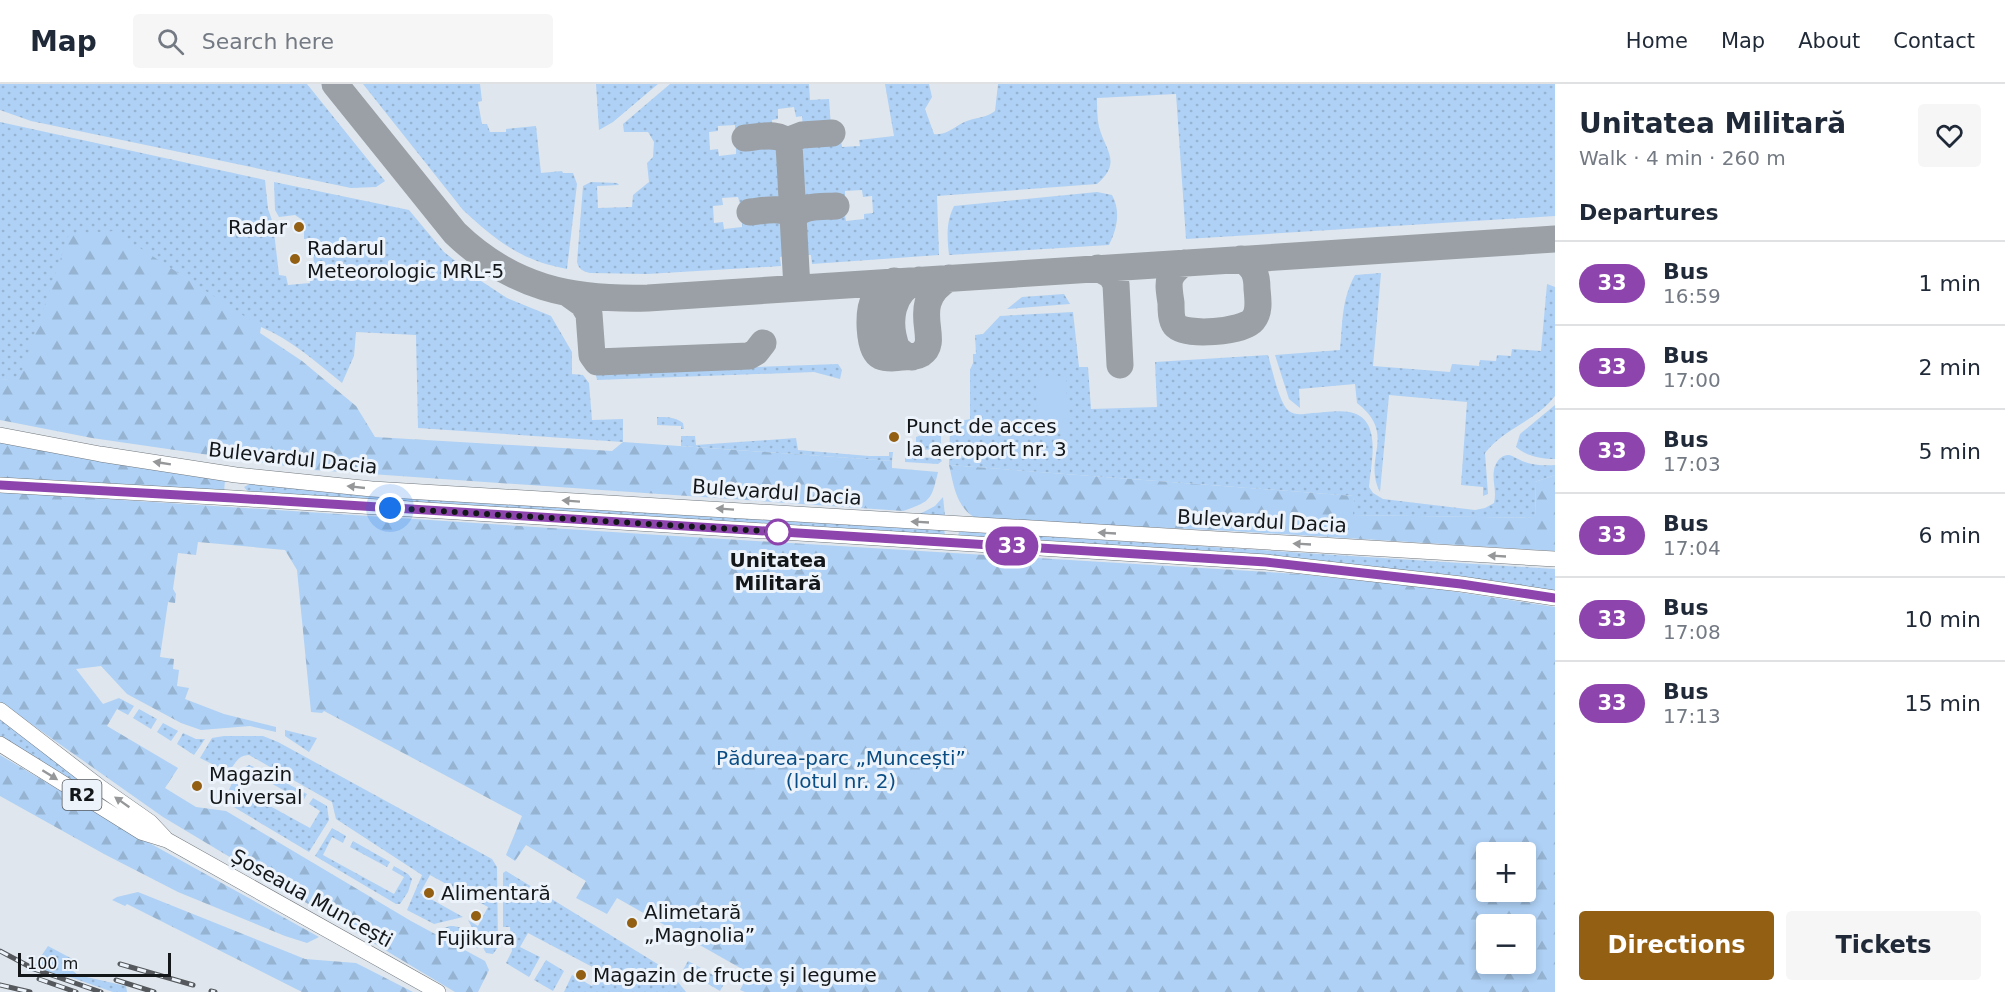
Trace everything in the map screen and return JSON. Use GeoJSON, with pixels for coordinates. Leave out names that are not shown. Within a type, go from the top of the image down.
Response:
{"type":"FeatureCollection","features":[{"type":"Feature","properties":{"kind":"main road","name":"Bulevardul Dacia"},"geometry":{"type":"LineString","coordinates":[[0,435],[100,454],[236,475],[372,489],[1555,559]]}},
{"type":"Feature","properties":{"kind":"main road"},"geometry":{"type":"LineString","coordinates":[[233,498],[236,475]]}},
{"type":"Feature","properties":{"kind":"main road","name":"Bulevardul Dacia"},"geometry":{"type":"LineString","coordinates":[[0,485],[1266,562],[1461,584],[1555,598]]}},
{"type":"Feature","properties":{"kind":"main road"},"geometry":{"type":"LineString","coordinates":[[951,542],[952,524]]}},
{"type":"Feature","properties":{"kind":"main road","name":"Șoseaua Muncești"},"geometry":{"type":"LineString","coordinates":[[0,710],[100,787],[150,822],[167,840]]}},
{"type":"Feature","properties":{"kind":"main road","name":"Șoseaua Muncești"},"geometry":{"type":"LineString","coordinates":[[0,744],[141,832],[167,840],[438,992]]}},
{"type":"Feature","properties":{"kind":"green space"},"geometry":{"type":"Polygon","coordinates":[[[0,84],[307,84],[385,181],[376,187],[351,188],[31,121],[0,110],[0,84]]]}},
{"type":"Feature","properties":{"kind":"green space"},"geometry":{"type":"Polygon","coordinates":[[[363,84],[480,84],[482,101],[478,102],[482,124],[487,124],[490,132],[506,132],[506,129],[536,126],[541,173],[562,171],[573,173],[577,184],[567,269],[536,260],[510,248],[463,210],[363,84]]]}},
{"type":"Feature","properties":{"kind":"green space"},"geometry":{"type":"Polygon","coordinates":[[[596,84],[658,84],[613,122],[599,130],[596,84]]]}},
{"type":"Feature","properties":{"kind":"green space"},"geometry":{"type":"Polygon","coordinates":[[[670,84],[809,84],[810,100],[829,99],[831,127],[803,129],[802,116],[796,117],[794,107],[778,109],[778,119],[772,120],[773,131],[745,133],[744,129],[735,130],[735,125],[718,126],[718,131],[709,132],[710,150],[718,149],[719,156],[736,154],[736,148],[746,147],[746,145],[774,142],[774,145],[780,145],[787,192],[783,192],[784,201],[778,202],[778,205],[750,207],[749,203],[740,204],[738,197],[722,198],[723,205],[713,206],[714,223],[723,222],[724,229],[742,227],[742,222],[750,221],[750,218],[778,216],[779,219],[785,219],[790,247],[786,247],[787,256],[780,257],[781,266],[647,274],[590,273],[579,266],[577,262],[583,186],[591,182],[617,183],[619,185],[597,186],[598,208],[632,207],[633,195],[649,182],[647,163],[653,157],[654,142],[648,132],[624,132],[623,124],[670,84]]]}},
{"type":"Feature","properties":{"kind":"green space"},"geometry":{"type":"Polygon","coordinates":[[[885,84],[929,84],[932,97],[925,109],[934,134],[939,134],[995,111],[998,84],[1555,84],[1555,216],[1186,239],[1176,94],[1097,98],[1099,127],[1108,150],[1110,163],[1105,176],[1097,184],[937,196],[939,255],[812,264],[811,255],[805,255],[804,246],[802,246],[800,227],[803,226],[802,218],[808,217],[808,214],[836,212],[837,215],[845,215],[846,221],[864,219],[864,214],[873,213],[872,196],[863,197],[862,190],[845,191],[845,197],[835,198],[835,200],[808,203],[807,199],[801,200],[801,191],[798,191],[795,154],[799,153],[798,144],[803,144],[804,141],[832,138],[833,142],[841,141],[842,147],[860,146],[859,140],[894,136],[885,84]]]}},
{"type":"Feature","properties":{"kind":"green space"},"geometry":{"type":"Polygon","coordinates":[[[0,122],[265,180],[279,275],[286,276],[288,285],[310,283],[309,274],[314,273],[313,238],[304,239],[304,221],[295,215],[279,217],[275,210],[274,182],[409,210],[444,252],[478,279],[507,298],[551,316],[572,352],[572,374],[583,375],[589,383],[592,420],[623,419],[623,442],[418,428],[416,335],[356,332],[354,356],[342,383],[293,345],[261,327],[29,354],[19,381],[0,379],[0,122]]]}},
{"type":"Feature","properties":{"kind":"green space"},"geometry":{"type":"Polygon","coordinates":[[[1097,192],[1112,195],[1115,201],[1116,226],[1109,245],[949,255],[948,230],[954,206],[1097,192]]]}},
{"type":"Feature","properties":{"kind":"green space"},"geometry":{"type":"Polygon","coordinates":[[[114,231],[261,327],[260,333],[302,361],[356,406],[375,437],[612,451],[623,442],[892,461],[892,468],[938,472],[934,489],[925,502],[903,511],[314,470],[92,438],[0,420],[0,379],[19,380],[69,234],[114,231]]]}},
{"type":"Feature","properties":{"kind":"green space"},"geometry":{"type":"Polygon","coordinates":[[[1381,273],[1373,366],[1450,372],[1452,364],[1479,366],[1480,360],[1496,361],[1497,355],[1511,356],[1512,349],[1541,351],[1547,284],[1555,287],[1555,396],[1539,412],[1501,437],[1485,453],[1488,494],[1483,496],[1483,487],[1461,485],[1467,402],[1389,395],[1380,492],[1375,468],[1378,436],[1369,415],[1357,403],[1355,384],[1299,389],[1300,408],[1289,399],[1275,355],[1340,350],[1345,303],[1355,275],[1381,273]]]}},
{"type":"Feature","properties":{"kind":"green space"},"geometry":{"type":"Polygon","coordinates":[[[1064,294],[1070,304],[1007,309],[1022,297],[1064,294]]]}},
{"type":"Feature","properties":{"kind":"green space"},"geometry":{"type":"Polygon","coordinates":[[[1073,312],[1079,367],[1088,367],[1091,409],[1157,407],[1155,362],[1268,355],[1279,393],[1289,411],[1294,414],[1349,412],[1360,416],[1367,423],[1373,442],[1369,487],[1373,493],[1383,499],[1475,510],[1485,508],[1494,503],[1495,467],[1506,455],[1530,463],[1555,465],[1555,475],[1535,482],[1536,518],[1352,515],[1354,496],[949,465],[950,427],[952,423],[970,419],[970,370],[973,354],[976,354],[975,335],[983,334],[1000,316],[1073,312]]]}},
{"type":"Feature","properties":{"kind":"green space"},"geometry":{"type":"Polygon","coordinates":[[[838,364],[842,370],[840,379],[814,372],[597,380],[596,375],[599,373],[838,364]]]}},
{"type":"Feature","properties":{"kind":"green space"},"geometry":{"type":"Polygon","coordinates":[[[1066,376],[1068,431],[1038,431],[1036,377],[1066,376]]]}},
{"type":"Feature","properties":{"kind":"green space"},"geometry":{"type":"Polygon","coordinates":[[[1555,405],[1555,459],[1524,453],[1516,447],[1520,434],[1555,405]]]}},
{"type":"Feature","properties":{"kind":"green space"},"geometry":{"type":"Polygon","coordinates":[[[657,417],[677,420],[683,423],[684,429],[681,429],[681,426],[657,425],[657,417]]]}},
{"type":"Feature","properties":{"kind":"green space"},"geometry":{"type":"Polygon","coordinates":[[[938,433],[941,435],[939,449],[920,450],[916,444],[916,437],[938,433]]]}},
{"type":"Feature","properties":{"kind":"green space"},"geometry":{"type":"Polygon","coordinates":[[[681,436],[695,436],[696,445],[796,438],[798,450],[869,456],[889,456],[889,452],[893,452],[892,461],[681,446],[681,436]]]}},
{"type":"Feature","properties":{"kind":"green space"},"geometry":{"type":"Polygon","coordinates":[[[0,442],[225,480],[224,492],[0,479],[0,442]]]}},
{"type":"Feature","properties":{"kind":"green space"},"geometry":{"type":"Polygon","coordinates":[[[905,451],[909,451],[910,457],[940,458],[942,461],[938,464],[905,462],[905,451]]]}},
{"type":"Feature","properties":{"kind":"green space"},"geometry":{"type":"Polygon","coordinates":[[[949,465],[1354,496],[1353,515],[1536,518],[1535,482],[1555,475],[1555,551],[1232,531],[978,519],[960,503],[949,465]]]}},
{"type":"Feature","properties":{"kind":"green space"},"geometry":{"type":"Polygon","coordinates":[[[252,483],[944,530],[945,534],[942,538],[249,493],[244,487],[252,483]]]}},
{"type":"Feature","properties":{"kind":"green space","name":"Pădurea-parc „Muncești” (lotul nr. 2)"},"geometry":{"type":"Polygon","coordinates":[[[0,492],[1299,574],[1431,588],[1555,607],[1555,992],[745,992],[740,990],[749,973],[617,898],[607,914],[576,898],[586,881],[526,845],[515,861],[506,855],[522,816],[324,711],[322,713],[311,712],[297,570],[285,550],[198,542],[196,555],[178,553],[173,589],[176,594],[175,603],[168,602],[160,657],[174,659],[173,669],[179,670],[177,686],[189,688],[185,699],[224,714],[276,727],[276,732],[250,726],[201,730],[181,723],[127,694],[101,666],[76,669],[103,704],[119,698],[134,706],[128,715],[117,709],[107,726],[178,768],[165,788],[196,807],[226,811],[411,921],[485,961],[489,970],[478,992],[455,992],[163,817],[0,702],[0,492]]]}},
{"type":"Feature","properties":{"kind":"green space"},"geometry":{"type":"Polygon","coordinates":[[[943,497],[945,516],[916,516],[935,506],[943,497]]]}},
{"type":"Feature","properties":{"kind":"green space"},"geometry":{"type":"Polygon","coordinates":[[[959,532],[1555,569],[1555,591],[958,536],[959,532]]]}},
{"type":"Feature","properties":{"kind":"green space"},"geometry":{"type":"Polygon","coordinates":[[[139,709],[157,719],[151,729],[133,718],[139,709]]]}},
{"type":"Feature","properties":{"kind":"green space"},"geometry":{"type":"Polygon","coordinates":[[[0,716],[112,802],[110,805],[0,739],[0,716]]]}},
{"type":"Feature","properties":{"kind":"green space"},"geometry":{"type":"Polygon","coordinates":[[[163,723],[178,731],[171,741],[157,732],[163,723]]]}},
{"type":"Feature","properties":{"kind":"green space"},"geometry":{"type":"Polygon","coordinates":[[[285,730],[317,738],[309,752],[285,736],[285,730]]]}},
{"type":"Feature","properties":{"kind":"green space"},"geometry":{"type":"Polygon","coordinates":[[[183,733],[196,739],[205,739],[194,755],[177,744],[183,733]]]}},
{"type":"Feature","properties":{"kind":"green space"},"geometry":{"type":"Polygon","coordinates":[[[263,736],[278,742],[492,859],[497,867],[498,947],[493,954],[486,953],[468,920],[478,926],[488,907],[430,875],[420,893],[463,917],[434,924],[407,910],[422,875],[336,819],[332,802],[249,755],[240,758],[230,770],[220,764],[218,767],[200,758],[212,738],[263,736]]]}},
{"type":"Feature","properties":{"kind":"green space"},"geometry":{"type":"Polygon","coordinates":[[[0,755],[144,840],[319,937],[307,943],[285,936],[178,892],[0,796],[0,755]]]}},
{"type":"Feature","properties":{"kind":"green space"},"geometry":{"type":"Polygon","coordinates":[[[249,765],[264,771],[261,778],[248,771],[239,789],[310,828],[320,811],[309,804],[313,798],[327,806],[329,820],[309,852],[227,803],[228,792],[233,781],[249,765]]]}},
{"type":"Feature","properties":{"kind":"green space"},"geometry":{"type":"Polygon","coordinates":[[[271,775],[307,794],[303,801],[267,781],[271,775]]]}},
{"type":"Feature","properties":{"kind":"green space"},"geometry":{"type":"Polygon","coordinates":[[[332,828],[346,836],[343,843],[332,837],[323,855],[394,894],[404,877],[392,870],[394,866],[408,874],[412,879],[408,892],[400,904],[396,904],[315,856],[332,828]]]}},
{"type":"Feature","properties":{"kind":"green space"},"geometry":{"type":"Polygon","coordinates":[[[353,841],[390,862],[387,867],[350,847],[353,841]]]}},
{"type":"Feature","properties":{"kind":"green space"},"geometry":{"type":"Polygon","coordinates":[[[506,871],[669,971],[686,992],[564,992],[572,975],[592,986],[600,971],[528,933],[520,947],[540,957],[529,977],[506,963],[512,951],[510,927],[503,927],[503,873],[506,871]]]}},
{"type":"Feature","properties":{"kind":"green space"},"geometry":{"type":"Polygon","coordinates":[[[138,892],[305,959],[356,963],[413,992],[302,992],[127,904],[125,906],[112,900],[138,892]]]}},
{"type":"Feature","properties":{"kind":"green space"},"geometry":{"type":"Polygon","coordinates":[[[450,926],[464,930],[478,949],[441,929],[450,926]]]}},
{"type":"Feature","properties":{"kind":"green space"},"geometry":{"type":"Polygon","coordinates":[[[48,946],[78,962],[73,971],[78,975],[126,986],[127,992],[113,992],[70,977],[31,971],[48,946]]]}},
{"type":"Feature","properties":{"kind":"green space"},"geometry":{"type":"Polygon","coordinates":[[[546,960],[564,971],[553,991],[534,980],[546,960]]]}},
{"type":"Feature","properties":{"kind":"green space"},"geometry":{"type":"Polygon","coordinates":[[[688,961],[701,968],[695,977],[683,970],[688,961]]]}},
{"type":"Feature","properties":{"kind":"green space"},"geometry":{"type":"Polygon","coordinates":[[[708,972],[725,982],[720,991],[703,981],[708,972]]]}},
{"type":"Feature","properties":{"kind":"taxiway"},"geometry":{"type":"LineString","coordinates":[[335,84],[455,233],[476,252],[498,267],[521,278],[568,293],[648,298],[1555,239]]}},
{"type":"Feature","properties":{"kind":"taxiway"},"geometry":{"type":"LineString","coordinates":[[789,144],[789,140],[802,135],[832,133]]}},
{"type":"Feature","properties":{"kind":"taxiway"},"geometry":{"type":"LineString","coordinates":[[745,138],[775,136],[789,144],[797,288]]}},
{"type":"Feature","properties":{"kind":"taxiway"},"geometry":{"type":"LineString","coordinates":[[793,219],[796,214],[806,209],[836,206]]}},
{"type":"Feature","properties":{"kind":"taxiway"},"geometry":{"type":"LineString","coordinates":[[750,212],[779,210],[793,217]]}},
{"type":"Feature","properties":{"kind":"taxiway"},"geometry":{"type":"LineString","coordinates":[[1184,263],[1171,276],[1169,290],[1171,314],[1175,325],[1181,329],[1201,332],[1238,328],[1253,320],[1257,313],[1255,275],[1252,268],[1241,259]]}},
{"type":"Feature","properties":{"kind":"taxiway"},"geometry":{"type":"LineString","coordinates":[[1098,268],[1111,275],[1116,284],[1120,365]]}},
{"type":"Feature","properties":{"kind":"taxiway"},"geometry":{"type":"LineString","coordinates":[[894,281],[882,289],[876,297],[872,305],[870,321],[871,338],[876,352],[880,356],[889,358],[917,356],[927,348],[929,299],[936,288],[949,278]]}},
{"type":"Feature","properties":{"kind":"taxiway"},"geometry":{"type":"LineString","coordinates":[[912,357],[906,356],[897,349],[892,319],[893,309],[902,292],[919,280]]}},
{"type":"Feature","properties":{"kind":"taxiway"},"geometry":{"type":"LineString","coordinates":[[569,294],[583,304],[589,314],[592,355],[597,362],[749,356],[756,352],[763,343]]}},
{"type":"Feature","properties":{"kind":"railway"},"geometry":{"type":"LineString","coordinates":[[0,951],[34,969],[101,992]]}},
{"type":"Feature","properties":{"kind":"railway"},"geometry":{"type":"LineString","coordinates":[[120,964],[193,985]]}},
{"type":"Feature","properties":{"kind":"railway"},"geometry":{"type":"LineString","coordinates":[[39,979],[76,992]]}},
{"type":"Feature","properties":{"kind":"railway"},"geometry":{"type":"LineString","coordinates":[[116,980],[154,992]]}},
{"type":"Feature","properties":{"kind":"railway"},"geometry":{"type":"LineString","coordinates":[[0,985],[30,992]]}},
{"type":"Feature","properties":{"kind":"railway"},"geometry":{"type":"LineString","coordinates":[[211,991],[215,992]]}},
{"type":"Feature","properties":{"kind":"bus line","name":"33"},"geometry":{"type":"LineString","coordinates":[[0,485],[1266,562],[1461,584],[1555,598]]}},
{"type":"Feature","properties":{"kind":"place","name":"Radar"},"geometry":{"type":"Point","coordinates":[299,227]}},
{"type":"Feature","properties":{"kind":"place","name":"Radarul Meteorologic MRL-5"},"geometry":{"type":"Point","coordinates":[295,259]}},
{"type":"Feature","properties":{"kind":"place","name":"Punct de acces la aeroport nr. 3"},"geometry":{"type":"Point","coordinates":[894,437]}},
{"type":"Feature","properties":{"kind":"place","name":"Unitatea Militară"},"geometry":{"type":"Point","coordinates":[778,532]}},
{"type":"Feature","properties":{"kind":"place","name":"Magazin Universal"},"geometry":{"type":"Point","coordinates":[197,786]}},
{"type":"Feature","properties":{"kind":"place","name":"Alimentară"},"geometry":{"type":"Point","coordinates":[429,893]}},
{"type":"Feature","properties":{"kind":"place","name":"Fujikura"},"geometry":{"type":"Point","coordinates":[476,916]}},
{"type":"Feature","properties":{"kind":"place","name":"Alimetară „Magnolia”"},"geometry":{"type":"Point","coordinates":[632,923]}},
{"type":"Feature","properties":{"kind":"place","name":"Magazin de fructe și legume"},"geometry":{"type":"Point","coordinates":[581,975]}},
{"type":"Feature","properties":{"kind":"route"},"geometry":{"type":"LineString","coordinates":[[390,508],[780,532],[778,532]]}}]}
